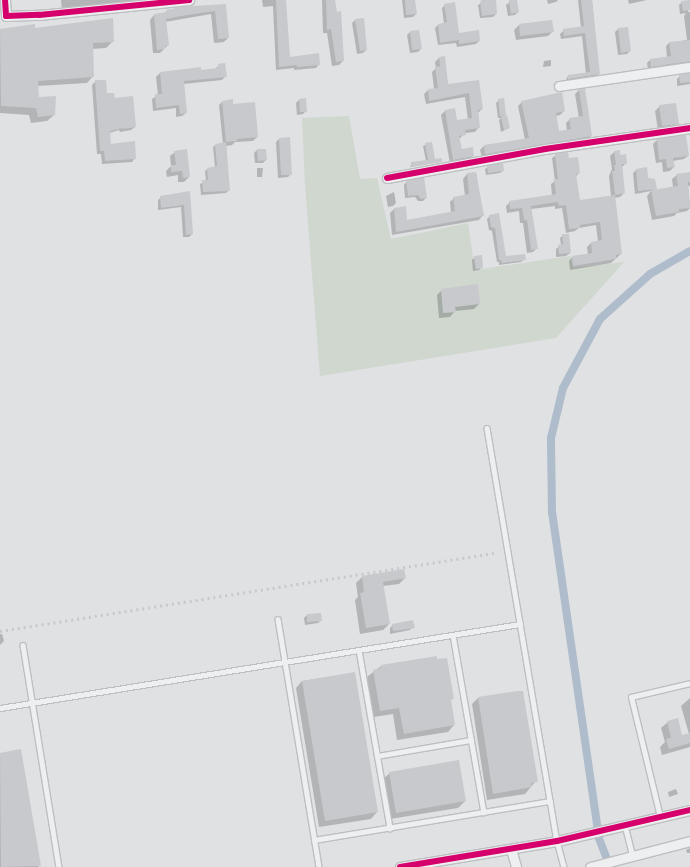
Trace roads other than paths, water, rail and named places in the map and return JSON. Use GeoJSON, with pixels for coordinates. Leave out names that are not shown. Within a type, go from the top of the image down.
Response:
{"type":"FeatureCollection","features":[{"type":"Feature","properties":{"kind":"street"},"geometry":{"type":"LineString","coordinates":[[5,0],[6,16],[98,10],[189,0]]}},
{"type":"Feature","properties":{"kind":"street"},"geometry":{"type":"LineString","coordinates":[[97,0],[98,10]]}},
{"type":"Feature","properties":{"kind":"street"},"geometry":{"type":"LineString","coordinates":[[559,86],[690,67]]}},
{"type":"Feature","properties":{"kind":"street"},"geometry":{"type":"LineString","coordinates":[[387,178],[545,149],[690,128]]}},
{"type":"Feature","properties":{"kind":"street"},"geometry":{"type":"LineString","coordinates":[[400,867],[557,841],[690,810]]}},
{"type":"Feature","properties":{"kind":"street"},"geometry":{"type":"LineString","coordinates":[[590,867],[690,841]]}},
{"type":"Feature","properties":{"kind":"street"},"geometry":{"type":"LineString","coordinates":[[511,849],[516,867]]}},
{"type":"Feature","properties":{"kind":"lane"},"geometry":{"type":"LineString","coordinates":[[487,428],[557,841],[564,867]]}},
{"type":"Feature","properties":{"kind":"lane"},"geometry":{"type":"LineString","coordinates":[[278,619],[319,867]]}},
{"type":"Feature","properties":{"kind":"lane"},"geometry":{"type":"LineString","coordinates":[[0,708],[520,624]]}},
{"type":"Feature","properties":{"kind":"lane"},"geometry":{"type":"LineString","coordinates":[[453,635],[484,812]]}},
{"type":"Feature","properties":{"kind":"lane"},"geometry":{"type":"LineString","coordinates":[[23,645],[59,867]]}},
{"type":"Feature","properties":{"kind":"lane"},"geometry":{"type":"LineString","coordinates":[[359,650],[390,828]]}},
{"type":"Feature","properties":{"kind":"lane"},"geometry":{"type":"LineString","coordinates":[[660,817],[631,697],[690,683]]}},
{"type":"Feature","properties":{"kind":"lane"},"geometry":{"type":"LineString","coordinates":[[377,756],[471,740]]}},
{"type":"Feature","properties":{"kind":"lane"},"geometry":{"type":"LineString","coordinates":[[314,840],[550,801]]}},
{"type":"Feature","properties":{"kind":"lane"},"geometry":{"type":"LineString","coordinates":[[625,825],[633,856]]}},
{"type":"Feature","properties":{"kind":"waterway"},"geometry":{"type":"LineString","coordinates":[[610,867],[599,838],[552,513],[551,438],[563,388],[600,319],[650,274],[690,251]]}},
{"type":"Feature","properties":{"kind":"railway"},"geometry":{"type":"LineString","coordinates":[[0,631],[494,553]]}}]}
